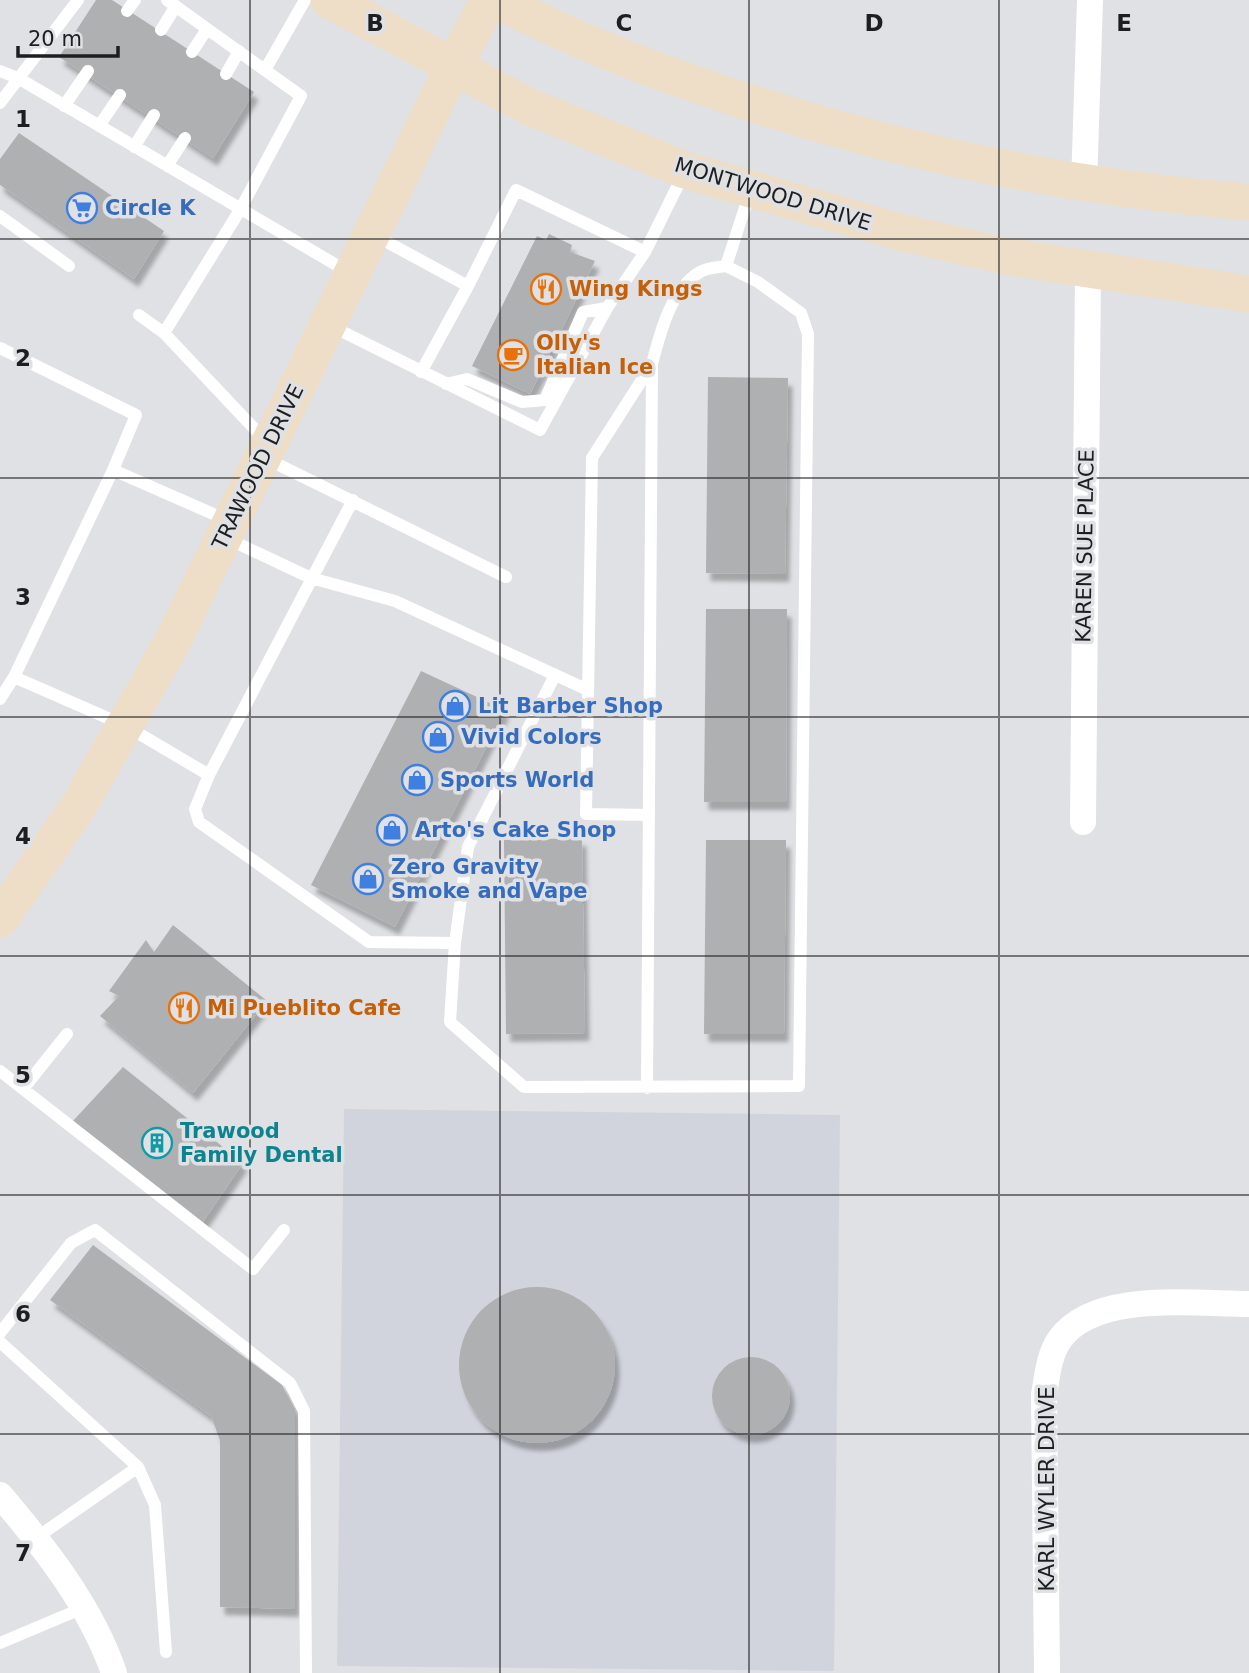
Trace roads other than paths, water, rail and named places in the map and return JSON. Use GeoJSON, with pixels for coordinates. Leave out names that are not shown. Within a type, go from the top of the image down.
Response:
{"type":"FeatureCollection","features":[{"type":"Feature","properties":{"kind":"main road","name":"MONTWOOD DRIVE"},"geometry":{"type":"LineString","coordinates":[[328,0],[530,107],[685,170],[896,231],[1088,271],[1249,294]]}},
{"type":"Feature","properties":{"kind":"main road","name":"TRAWOOD DRIVE"},"geometry":{"type":"LineString","coordinates":[[0,919],[76,810],[172,643],[354,275],[453,67],[489,0]]}},
{"type":"Feature","properties":{"kind":"main road"},"geometry":{"type":"LineString","coordinates":[[498,0],[561,34],[628,62],[770,110],[939,156],[1084,185],[1249,202]]}},
{"type":"Feature","properties":{"kind":"street"},"geometry":{"type":"LineString","coordinates":[[1084,185],[1090,0]]}},
{"type":"Feature","properties":{"kind":"street","name":"KAREN SUE PLACE"},"geometry":{"type":"LineString","coordinates":[[1083,822],[1088,271]]}},
{"type":"Feature","properties":{"kind":"street","name":"KARL WYLER DRIVE"},"geometry":{"type":"LineString","coordinates":[[1047,1673],[1044,1395],[1048,1371],[1058,1341],[1080,1320],[1096,1311],[1157,1304],[1249,1304]]}},
{"type":"Feature","properties":{"kind":"street"},"geometry":{"type":"LineString","coordinates":[[0,1495],[36,1538],[83,1608],[114,1673]]}},
{"type":"Feature","properties":{"kind":"lane"},"geometry":{"type":"LineString","coordinates":[[0,103],[78,0]]}},
{"type":"Feature","properties":{"kind":"lane"},"geometry":{"type":"LineString","coordinates":[[265,70],[305,0]]}},
{"type":"Feature","properties":{"kind":"lane"},"geometry":{"type":"LineString","coordinates":[[161,30],[172,3],[301,96],[240,210],[164,333]]}},
{"type":"Feature","properties":{"kind":"lane"},"geometry":{"type":"LineString","coordinates":[[192,52],[207,29]]}},
{"type":"Feature","properties":{"kind":"lane"},"geometry":{"type":"LineString","coordinates":[[226,74],[239,51]]}},
{"type":"Feature","properties":{"kind":"lane"},"geometry":{"type":"LineString","coordinates":[[0,71],[18,78],[354,275]]}},
{"type":"Feature","properties":{"kind":"lane"},"geometry":{"type":"LineString","coordinates":[[64,106],[88,71]]}},
{"type":"Feature","properties":{"kind":"lane"},"geometry":{"type":"LineString","coordinates":[[99,126],[120,95]]}},
{"type":"Feature","properties":{"kind":"lane"},"geometry":{"type":"LineString","coordinates":[[134,147],[153,115]]}},
{"type":"Feature","properties":{"kind":"lane"},"geometry":{"type":"LineString","coordinates":[[167,166],[185,138]]}},
{"type":"Feature","properties":{"kind":"lane"},"geometry":{"type":"LineString","coordinates":[[328,325],[540,430],[607,308],[645,252],[685,170]]}},
{"type":"Feature","properties":{"kind":"lane"},"geometry":{"type":"LineString","coordinates":[[726,266],[751,188]]}},
{"type":"Feature","properties":{"kind":"lane"},"geometry":{"type":"LineString","coordinates":[[421,372],[516,190],[645,252]]}},
{"type":"Feature","properties":{"kind":"lane"},"geometry":{"type":"LineString","coordinates":[[0,216],[69,266]]}},
{"type":"Feature","properties":{"kind":"lane"},"geometry":{"type":"LineString","coordinates":[[373,234],[468,286]]}},
{"type":"Feature","properties":{"kind":"lane"},"geometry":{"type":"LineString","coordinates":[[555,675],[468,847],[455,943],[450,1022],[524,1087],[647,1088],[799,1086],[808,334],[801,313],[758,282],[726,266],[700,272],[682,290],[662,325],[652,364],[647,1088]]}},
{"type":"Feature","properties":{"kind":"lane"},"geometry":{"type":"LineString","coordinates":[[446,384],[467,379],[522,402],[545,400],[583,312],[607,308]]}},
{"type":"Feature","properties":{"kind":"lane"},"geometry":{"type":"LineString","coordinates":[[139,315],[164,333],[266,451],[353,500],[506,577]]}},
{"type":"Feature","properties":{"kind":"lane"},"geometry":{"type":"LineString","coordinates":[[0,348],[136,415],[113,470],[14,677],[0,699]]}},
{"type":"Feature","properties":{"kind":"lane"},"geometry":{"type":"LineString","coordinates":[[649,815],[586,814],[592,458],[652,364]]}},
{"type":"Feature","properties":{"kind":"lane"},"geometry":{"type":"LineString","coordinates":[[113,470],[228,530],[312,578],[396,601],[589,690]]}},
{"type":"Feature","properties":{"kind":"lane"},"geometry":{"type":"LineString","coordinates":[[353,500],[209,775],[195,808],[199,822],[369,942],[455,943]]}},
{"type":"Feature","properties":{"kind":"lane"},"geometry":{"type":"LineString","coordinates":[[14,677],[126,726],[209,775]]}},
{"type":"Feature","properties":{"kind":"lane"},"geometry":{"type":"LineString","coordinates":[[23,1089],[67,1034]]}},
{"type":"Feature","properties":{"kind":"lane"},"geometry":{"type":"LineString","coordinates":[[0,1071],[253,1269],[284,1230]]}},
{"type":"Feature","properties":{"kind":"lane"},"geometry":{"type":"LineString","coordinates":[[0,1332],[71,1243],[95,1230],[290,1382],[304,1411],[306,1673]]}},
{"type":"Feature","properties":{"kind":"lane"},"geometry":{"type":"LineString","coordinates":[[0,1342],[138,1467],[155,1505],[166,1652]]}},
{"type":"Feature","properties":{"kind":"lane"},"geometry":{"type":"LineString","coordinates":[[36,1538],[138,1467]]}},
{"type":"Feature","properties":{"kind":"lane"},"geometry":{"type":"LineString","coordinates":[[0,1643],[83,1608]]}},
{"type":"Feature","properties":{"kind":"place","name":"Circle K"},"geometry":{"type":"Point","coordinates":[82,208]}},
{"type":"Feature","properties":{"kind":"place","name":"Wing Kings"},"geometry":{"type":"Point","coordinates":[546,289]}},
{"type":"Feature","properties":{"kind":"place","name":"Olly's Italian Ice"},"geometry":{"type":"Point","coordinates":[513,355]}},
{"type":"Feature","properties":{"kind":"place","name":"Lit Barber Shop"},"geometry":{"type":"Point","coordinates":[455,706]}},
{"type":"Feature","properties":{"kind":"place","name":"Vivid Colors"},"geometry":{"type":"Point","coordinates":[438,737]}},
{"type":"Feature","properties":{"kind":"place","name":"Sports World"},"geometry":{"type":"Point","coordinates":[417,780]}},
{"type":"Feature","properties":{"kind":"place","name":"Arto's Cake Shop"},"geometry":{"type":"Point","coordinates":[392,830]}},
{"type":"Feature","properties":{"kind":"place","name":"Zero Gravity Smoke and Vape"},"geometry":{"type":"Point","coordinates":[368,879]}},
{"type":"Feature","properties":{"kind":"place","name":"Mi Pueblito Cafe"},"geometry":{"type":"Point","coordinates":[184,1008]}},
{"type":"Feature","properties":{"kind":"place","name":"Trawood Family Dental"},"geometry":{"type":"Point","coordinates":[157,1143]}}]}
